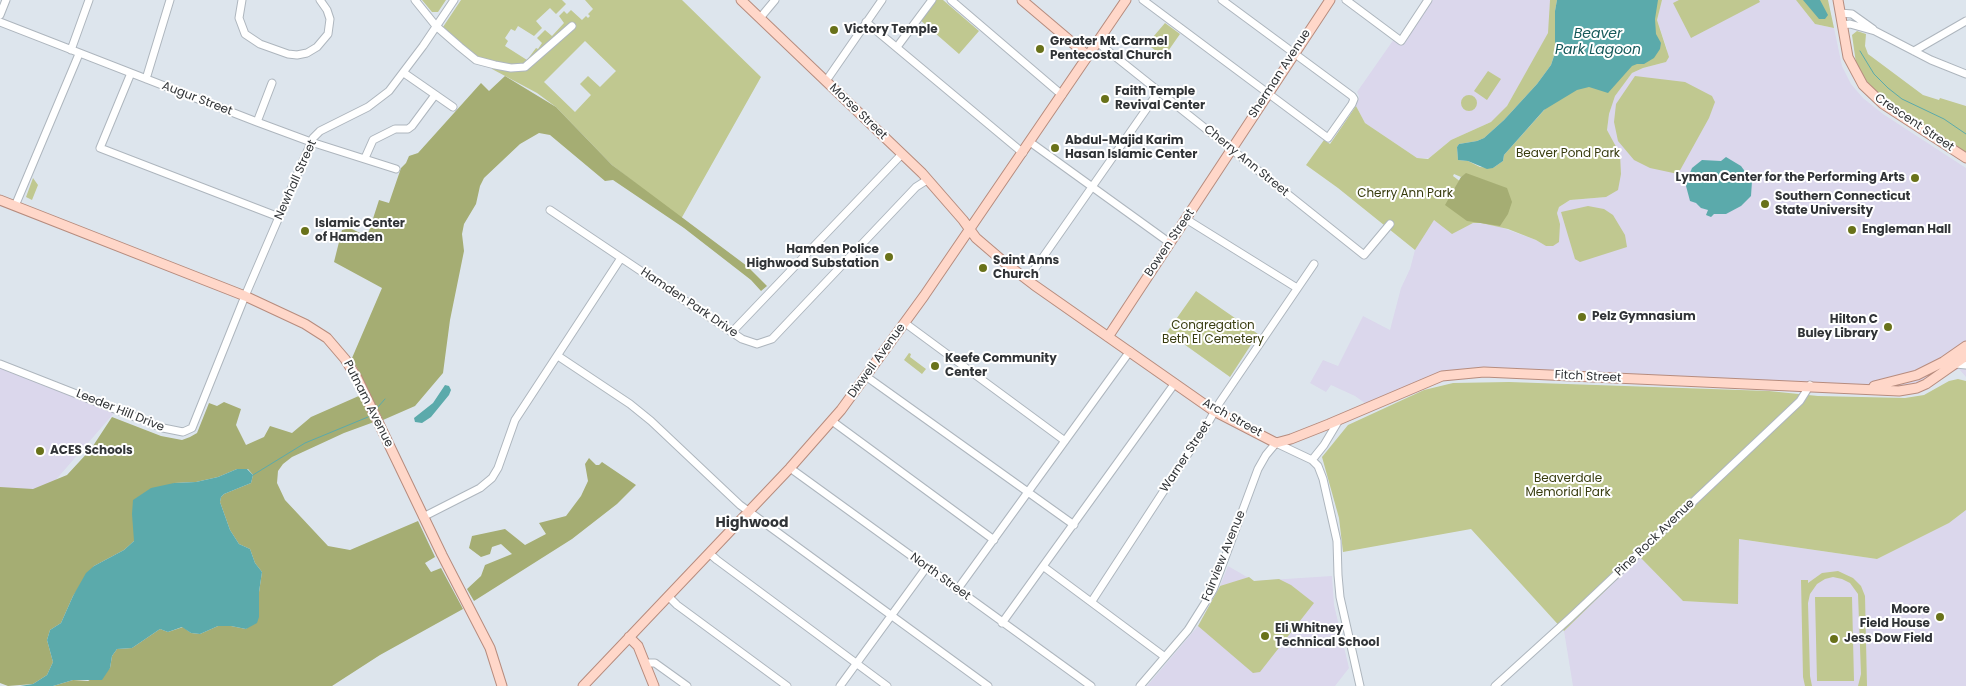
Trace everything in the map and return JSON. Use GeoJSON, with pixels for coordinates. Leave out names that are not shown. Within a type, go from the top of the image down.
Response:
{"type":"FeatureCollection","features":[{"type":"Feature","properties":{"kind":"main road","name":"Morse Street"},"geometry":{"type":"LineString","coordinates":[[741,0],[902,154],[970,229]]}},
{"type":"Feature","properties":{"kind":"main road"},"geometry":{"type":"LineString","coordinates":[[1022,0],[1088,56]]}},
{"type":"Feature","properties":{"kind":"main road","name":"Dixwell Avenue"},"geometry":{"type":"LineString","coordinates":[[583,686],[790,468],[832,421],[905,323],[1126,0]]}},
{"type":"Feature","properties":{"kind":"main road","name":"Sherman Avenue"},"geometry":{"type":"LineString","coordinates":[[1232,149],[1330,0]]}},
{"type":"Feature","properties":{"kind":"main road","name":"Crescent Street"},"geometry":{"type":"LineString","coordinates":[[1838,0],[1851,65],[1868,91],[1883,104],[1966,158]]}},
{"type":"Feature","properties":{"kind":"main road","name":"Bowen Street"},"geometry":{"type":"LineString","coordinates":[[1108,337],[1232,149]]}},
{"type":"Feature","properties":{"kind":"main road","name":"Putnam Avenue"},"geometry":{"type":"LineString","coordinates":[[0,200],[245,296],[316,330],[327,338],[345,359],[357,378],[423,517],[487,643],[502,686]]}},
{"type":"Feature","properties":{"kind":"main road","name":"Arch Street"},"geometry":{"type":"LineString","coordinates":[[970,229],[986,247],[1027,280],[1108,337],[1214,411],[1276,443]]}},
{"type":"Feature","properties":{"kind":"main road","name":"Fitch Street"},"geometry":{"type":"LineString","coordinates":[[1846,388],[1878,385],[1917,376],[1943,362],[1966,346]]}},
{"type":"Feature","properties":{"kind":"main road","name":"Fitch Street"},"geometry":{"type":"LineString","coordinates":[[1276,443],[1292,439],[1442,376],[1484,372],[1907,390],[1926,384],[1966,356]]}},
{"type":"Feature","properties":{"kind":"main road"},"geometry":{"type":"LineString","coordinates":[[629,637],[638,646],[654,686]]}},
{"type":"Feature","properties":{"kind":"street"},"geometry":{"type":"LineString","coordinates":[[0,15],[6,0]]}},
{"type":"Feature","properties":{"kind":"street"},"geometry":{"type":"LineString","coordinates":[[71,50],[88,0]]}},
{"type":"Feature","properties":{"kind":"street"},"geometry":{"type":"LineString","coordinates":[[146,79],[170,0]]}},
{"type":"Feature","properties":{"kind":"street"},"geometry":{"type":"LineString","coordinates":[[242,0],[239,18],[245,34],[260,44],[288,54],[297,55],[307,53],[317,47],[328,34],[330,19],[327,10],[320,0]]}},
{"type":"Feature","properties":{"kind":"street"},"geometry":{"type":"LineString","coordinates":[[415,0],[436,26],[476,60],[511,68],[526,67],[572,26]]}},
{"type":"Feature","properties":{"kind":"street","name":"Newhall Street"},"geometry":{"type":"LineString","coordinates":[[245,296],[311,142],[320,131],[377,101],[389,91],[404,73],[454,0]]}},
{"type":"Feature","properties":{"kind":"street"},"geometry":{"type":"LineString","coordinates":[[760,18],[775,0]]}},
{"type":"Feature","properties":{"kind":"street"},"geometry":{"type":"LineString","coordinates":[[826,81],[882,0]]}},
{"type":"Feature","properties":{"kind":"street"},"geometry":{"type":"LineString","coordinates":[[897,46],[932,0]]}},
{"type":"Feature","properties":{"kind":"street"},"geometry":{"type":"LineString","coordinates":[[951,0],[1062,95]]}},
{"type":"Feature","properties":{"kind":"street"},"geometry":{"type":"LineString","coordinates":[[1143,0],[1328,138],[1354,100],[1352,96],[1222,0]]}},
{"type":"Feature","properties":{"kind":"street"},"geometry":{"type":"LineString","coordinates":[[1346,0],[1401,41],[1428,0]]}},
{"type":"Feature","properties":{"kind":"street"},"geometry":{"type":"LineString","coordinates":[[1840,13],[1856,16],[1875,31],[1932,60],[1966,74]]}},
{"type":"Feature","properties":{"kind":"street"},"geometry":{"type":"LineString","coordinates":[[1914,51],[1966,21]]}},
{"type":"Feature","properties":{"kind":"street","name":"Augur Street"},"geometry":{"type":"LineString","coordinates":[[0,22],[311,142],[396,168]]}},
{"type":"Feature","properties":{"kind":"street"},"geometry":{"type":"LineString","coordinates":[[866,22],[1023,153]]}},
{"type":"Feature","properties":{"kind":"street"},"geometry":{"type":"LineString","coordinates":[[1842,25],[1850,24],[1875,31]]}},
{"type":"Feature","properties":{"kind":"street","name":"Cherry Ann Street"},"geometry":{"type":"LineString","coordinates":[[1097,42],[1364,255],[1390,224]]}},
{"type":"Feature","properties":{"kind":"street"},"geometry":{"type":"LineString","coordinates":[[15,206],[79,54]]}},
{"type":"Feature","properties":{"kind":"street"},"geometry":{"type":"LineString","coordinates":[[404,73],[453,107]]}},
{"type":"Feature","properties":{"kind":"street"},"geometry":{"type":"LineString","coordinates":[[131,74],[100,148],[279,217]]}},
{"type":"Feature","properties":{"kind":"street"},"geometry":{"type":"LineString","coordinates":[[257,122],[272,83]]}},
{"type":"Feature","properties":{"kind":"street"},"geometry":{"type":"LineString","coordinates":[[1027,280],[1158,91]]}},
{"type":"Feature","properties":{"kind":"street"},"geometry":{"type":"LineString","coordinates":[[365,158],[373,140],[395,129],[408,129],[436,95]]}},
{"type":"Feature","properties":{"kind":"street"},"geometry":{"type":"LineString","coordinates":[[1030,142],[1093,186],[1170,244]]}},
{"type":"Feature","properties":{"kind":"street"},"geometry":{"type":"LineString","coordinates":[[732,332],[902,154]]}},
{"type":"Feature","properties":{"kind":"street","name":"Hamden Park Drive"},"geometry":{"type":"LineString","coordinates":[[550,210],[732,332],[749,342],[757,344],[772,339],[916,187],[927,180]]}},
{"type":"Feature","properties":{"kind":"street"},"geometry":{"type":"LineString","coordinates":[[1186,219],[1298,288]]}},
{"type":"Feature","properties":{"kind":"street"},"geometry":{"type":"LineString","coordinates":[[423,517],[480,488],[492,478],[498,468],[515,420],[621,258]]}},
{"type":"Feature","properties":{"kind":"street","name":"Warner Street"},"geometry":{"type":"LineString","coordinates":[[1092,601],[1214,411],[1314,264]]}},
{"type":"Feature","properties":{"kind":"street","name":"Leeder Hill Drive"},"geometry":{"type":"LineString","coordinates":[[0,364],[163,428],[187,431],[195,424],[245,296]]}},
{"type":"Feature","properties":{"kind":"street"},"geometry":{"type":"LineString","coordinates":[[905,323],[1065,441]]}},
{"type":"Feature","properties":{"kind":"street"},"geometry":{"type":"LineString","coordinates":[[957,590],[1130,351]]}},
{"type":"Feature","properties":{"kind":"street"},"geometry":{"type":"LineString","coordinates":[[558,356],[652,421],[740,505],[988,686]]}},
{"type":"Feature","properties":{"kind":"street"},"geometry":{"type":"LineString","coordinates":[[1956,364],[1966,365]]}},
{"type":"Feature","properties":{"kind":"street"},"geometry":{"type":"LineString","coordinates":[[866,377],[1074,525]]}},
{"type":"Feature","properties":{"kind":"street"},"geometry":{"type":"LineString","coordinates":[[1002,623],[1175,383]]}},
{"type":"Feature","properties":{"kind":"street","name":"Pine Rock Avenue"},"geometry":{"type":"LineString","coordinates":[[1495,686],[1570,618],[1800,401],[1810,386]]}},
{"type":"Feature","properties":{"kind":"street"},"geometry":{"type":"LineString","coordinates":[[1339,420],[1324,445],[1312,460],[1318,466],[1323,479],[1334,521],[1338,541],[1340,597],[1360,686]]}},
{"type":"Feature","properties":{"kind":"street"},"geometry":{"type":"LineString","coordinates":[[832,421],[994,540]]}},
{"type":"Feature","properties":{"kind":"street","name":"Arch Street"},"geometry":{"type":"LineString","coordinates":[[1276,443],[1312,460]]}},
{"type":"Feature","properties":{"kind":"street","name":"Fairview Avenue"},"geometry":{"type":"LineString","coordinates":[[1140,686],[1195,620],[1213,590],[1258,469],[1276,443]]}},
{"type":"Feature","properties":{"kind":"street","name":"North Street"},"geometry":{"type":"LineString","coordinates":[[790,468],[1091,686]]}},
{"type":"Feature","properties":{"kind":"street"},"geometry":{"type":"LineString","coordinates":[[709,553],[887,686]]}},
{"type":"Feature","properties":{"kind":"street"},"geometry":{"type":"LineString","coordinates":[[1044,567],[1165,657]]}},
{"type":"Feature","properties":{"kind":"street"},"geometry":{"type":"LineString","coordinates":[[840,686],[926,568]]}},
{"type":"Feature","properties":{"kind":"street"},"geometry":{"type":"LineString","coordinates":[[668,596],[787,686]]}},
{"type":"Feature","properties":{"kind":"street"},"geometry":{"type":"LineString","coordinates":[[644,663],[655,662],[687,686]]}},
{"type":"Feature","properties":{"kind":"shaded area"},"geometry":{"type":"Polygon","coordinates":[[[1433,0],[1550,0],[1549,33],[1507,106],[1499,116],[1491,122],[1451,140],[1429,158],[1417,158],[1365,123],[1356,106],[1359,96],[1357,92],[1394,39],[1402,45],[1433,0]]]}},
{"type":"Feature","properties":{"kind":"shaded area","name":"Southern Connecticut State University"},"geometry":{"type":"Polygon","coordinates":[[[1662,0],[1796,0],[1815,24],[1834,28],[1842,66],[1851,84],[1863,98],[1883,114],[1966,168],[1966,377],[1959,369],[1917,388],[1581,376],[1442,376],[1369,406],[1355,396],[1331,385],[1326,392],[1310,383],[1323,360],[1338,366],[1363,316],[1390,330],[1401,288],[1410,269],[1415,250],[1433,220],[1458,230],[1473,223],[1492,224],[1536,240],[1546,246],[1560,224],[1557,213],[1559,207],[1570,200],[1606,197],[1620,155],[1607,130],[1609,114],[1615,96],[1632,73],[1666,62],[1667,49],[1657,20],[1662,0]]]}},
{"type":"Feature","properties":{"kind":"shaded area","name":"ACES Schools"},"geometry":{"type":"Polygon","coordinates":[[[0,368],[115,412],[33,506],[0,491],[0,368]]]}},
{"type":"Feature","properties":{"kind":"shaded area"},"geometry":{"type":"Polygon","coordinates":[[[1966,510],[1966,686],[1573,686],[1564,631],[1640,557],[1683,601],[1738,603],[1739,539],[1877,559],[1949,523],[1966,510]]]}},
{"type":"Feature","properties":{"kind":"shaded area","name":"Eli Whitney Technical School"},"geometry":{"type":"Polygon","coordinates":[[[1228,566],[1254,581],[1332,576],[1334,605],[1349,668],[1335,686],[1147,686],[1198,626],[1220,586],[1228,566]]]}},
{"type":"Feature","properties":{"kind":"green space"},"geometry":{"type":"Polygon","coordinates":[[[422,0],[446,0],[438,12],[432,12],[422,0]]]}},
{"type":"Feature","properties":{"kind":"green space"},"geometry":{"type":"Polygon","coordinates":[[[461,0],[562,0],[566,4],[556,14],[550,8],[536,21],[542,28],[534,36],[518,26],[515,31],[511,29],[505,38],[508,41],[505,46],[527,60],[542,43],[537,38],[545,30],[552,36],[564,23],[559,16],[564,11],[567,14],[571,10],[582,20],[586,16],[588,18],[590,16],[588,14],[593,9],[585,0],[682,0],[761,77],[681,219],[612,165],[556,107],[537,93],[492,69],[493,63],[471,52],[443,27],[461,0]],[[585,41],[544,82],[575,112],[591,95],[580,84],[588,76],[600,87],[616,71],[585,41]]]}},
{"type":"Feature","properties":{"kind":"green space"},"geometry":{"type":"Polygon","coordinates":[[[934,0],[943,0],[979,31],[959,54],[919,19],[934,0]]]}},
{"type":"Feature","properties":{"kind":"green space","name":"Beaver Pond Park"},"geometry":{"type":"Polygon","coordinates":[[[1550,0],[1557,0],[1555,11],[1555,53],[1551,65],[1537,84],[1504,120],[1484,138],[1459,144],[1457,147],[1458,160],[1468,161],[1480,167],[1493,168],[1503,161],[1504,155],[1546,108],[1576,0],[1662,0],[1657,20],[1669,57],[1666,62],[1632,73],[1615,96],[1609,114],[1607,130],[1620,154],[1621,174],[1618,190],[1606,197],[1570,200],[1559,207],[1557,213],[1560,224],[1559,242],[1553,246],[1546,246],[1508,229],[1481,223],[1473,223],[1452,234],[1434,220],[1415,250],[1338,188],[1306,165],[1324,140],[1330,144],[1356,106],[1365,123],[1417,158],[1428,159],[1451,140],[1491,122],[1507,106],[1548,33],[1550,0]],[[1454,174],[1453,176],[1490,204],[1497,185],[1466,174],[1461,177],[1454,174]]]}},
{"type":"Feature","properties":{"kind":"green space"},"geometry":{"type":"Polygon","coordinates":[[[1679,0],[1759,0],[1760,2],[1691,38],[1673,3],[1679,0]]]}},
{"type":"Feature","properties":{"kind":"green space"},"geometry":{"type":"Polygon","coordinates":[[[1796,0],[1828,0],[1834,28],[1815,24],[1796,0]]]}},
{"type":"Feature","properties":{"kind":"green space"},"geometry":{"type":"Polygon","coordinates":[[[1165,23],[1180,34],[1164,57],[1147,44],[1165,23]]]}},
{"type":"Feature","properties":{"kind":"green space"},"geometry":{"type":"Polygon","coordinates":[[[1857,31],[1866,34],[1865,46],[1868,54],[1923,95],[1966,106],[1966,153],[1896,107],[1869,85],[1856,63],[1852,35],[1857,31]]]}},
{"type":"Feature","properties":{"kind":"green space"},"geometry":{"type":"Polygon","coordinates":[[[1488,71],[1501,79],[1487,100],[1474,91],[1488,71]]]}},
{"type":"Feature","properties":{"kind":"green space"},"geometry":{"type":"Polygon","coordinates":[[[505,76],[556,107],[612,165],[747,266],[767,286],[761,291],[751,280],[684,228],[613,180],[605,181],[550,135],[539,133],[520,144],[484,178],[476,204],[464,224],[462,234],[464,251],[450,320],[443,373],[415,406],[383,420],[352,358],[382,288],[334,262],[342,230],[350,228],[362,234],[369,231],[379,200],[389,203],[401,168],[409,156],[418,153],[481,83],[489,91],[505,76]]]}},
{"type":"Feature","properties":{"kind":"green space"},"geometry":{"type":"Polygon","coordinates":[[[1635,76],[1685,82],[1712,96],[1715,102],[1709,118],[1678,174],[1650,168],[1634,160],[1618,141],[1614,122],[1616,104],[1635,76]]]}},
{"type":"Feature","properties":{"kind":"green space"},"geometry":{"type":"Polygon","coordinates":[[[1469,95],[1477,103],[1469,111],[1461,103],[1469,95]]]}},
{"type":"Feature","properties":{"kind":"green space"},"geometry":{"type":"Polygon","coordinates":[[[1466,173],[1507,188],[1512,202],[1508,214],[1500,226],[1467,221],[1445,205],[1461,177],[1466,173]]]}},
{"type":"Feature","properties":{"kind":"green space"},"geometry":{"type":"Polygon","coordinates":[[[33,178],[38,185],[32,200],[26,197],[33,178]]]}},
{"type":"Feature","properties":{"kind":"green space"},"geometry":{"type":"Polygon","coordinates":[[[1588,206],[1604,209],[1613,215],[1625,235],[1627,247],[1580,262],[1575,259],[1561,212],[1588,206]]]}},
{"type":"Feature","properties":{"kind":"green space","name":"Congregation Beth El Cemetery"},"geometry":{"type":"Polygon","coordinates":[[[1196,291],[1258,334],[1230,377],[1167,332],[1196,291]]]}},
{"type":"Feature","properties":{"kind":"green space"},"geometry":{"type":"Polygon","coordinates":[[[909,353],[911,354],[910,357],[926,369],[922,374],[904,360],[909,353]]]}},
{"type":"Feature","properties":{"kind":"green space","name":"Beaverdale Memorial Park"},"geometry":{"type":"Polygon","coordinates":[[[1958,379],[1966,381],[1966,510],[1949,523],[1877,559],[1739,539],[1738,604],[1683,601],[1640,557],[1564,631],[1471,529],[1343,552],[1339,518],[1322,457],[1348,425],[1424,390],[1453,383],[1509,382],[1769,391],[1818,396],[1905,398],[1924,395],[1949,381],[1958,379]]]}},
{"type":"Feature","properties":{"kind":"green space"},"geometry":{"type":"Polygon","coordinates":[[[361,395],[374,422],[344,433],[292,457],[283,464],[278,471],[277,483],[285,500],[328,546],[350,550],[418,521],[435,557],[425,563],[431,572],[441,568],[463,609],[380,655],[332,686],[53,686],[73,680],[88,681],[110,668],[112,656],[117,649],[132,648],[160,629],[168,632],[183,627],[191,633],[200,634],[218,626],[246,629],[259,616],[259,592],[262,572],[255,563],[250,549],[239,544],[230,530],[220,502],[224,494],[251,483],[253,475],[248,469],[237,469],[218,477],[196,482],[174,483],[134,527],[134,541],[124,550],[94,566],[73,596],[61,623],[50,630],[47,640],[53,662],[47,675],[33,684],[8,686],[0,683],[0,487],[33,489],[67,475],[91,449],[112,417],[161,436],[182,440],[197,433],[209,403],[217,406],[224,402],[241,409],[236,425],[246,445],[264,437],[270,426],[292,433],[311,417],[361,395]]]}},
{"type":"Feature","properties":{"kind":"green space"},"geometry":{"type":"Polygon","coordinates":[[[589,458],[596,465],[602,462],[636,485],[617,504],[572,539],[474,601],[467,589],[481,576],[485,565],[512,554],[501,544],[492,547],[490,554],[481,557],[469,548],[472,536],[505,529],[525,545],[546,534],[539,523],[566,516],[581,496],[588,481],[585,464],[589,458]]]}},
{"type":"Feature","properties":{"kind":"green space"},"geometry":{"type":"Polygon","coordinates":[[[1838,571],[1853,578],[1861,586],[1865,596],[1867,686],[1858,686],[1861,674],[1858,594],[1850,583],[1833,577],[1817,584],[1810,594],[1808,603],[1810,676],[1812,686],[1805,686],[1803,677],[1801,580],[1808,580],[1808,583],[1822,573],[1838,571]]]}},
{"type":"Feature","properties":{"kind":"green space"},"geometry":{"type":"Polygon","coordinates":[[[1249,577],[1254,581],[1279,579],[1291,585],[1314,603],[1260,672],[1253,673],[1198,626],[1220,586],[1249,577]]]}},
{"type":"Feature","properties":{"kind":"green space","name":"Jess Dow Field"},"geometry":{"type":"Polygon","coordinates":[[[1815,597],[1852,597],[1854,681],[1817,681],[1815,597]]]}},
{"type":"Feature","properties":{"kind":"water","name":"Beaver Park Lagoon"},"geometry":{"type":"Polygon","coordinates":[[[1557,0],[1658,0],[1655,19],[1656,34],[1661,43],[1660,49],[1654,58],[1644,64],[1632,66],[1608,93],[1589,87],[1577,90],[1544,110],[1504,155],[1503,161],[1493,168],[1487,169],[1468,161],[1458,160],[1457,147],[1459,144],[1484,138],[1504,120],[1537,84],[1551,65],[1555,53],[1555,11],[1557,0]]]}},
{"type":"Feature","properties":{"kind":"water"},"geometry":{"type":"Polygon","coordinates":[[[1803,0],[1820,0],[1828,15],[1825,19],[1819,19],[1803,0]]]}},
{"type":"Feature","properties":{"kind":"water"},"geometry":{"type":"Polygon","coordinates":[[[1726,157],[1741,166],[1752,181],[1751,196],[1741,206],[1726,214],[1714,214],[1711,217],[1706,215],[1708,210],[1690,201],[1686,186],[1688,178],[1692,168],[1702,160],[1721,161],[1726,157]]]}},
{"type":"Feature","properties":{"kind":"water"},"geometry":{"type":"Polygon","coordinates":[[[445,385],[449,386],[451,390],[449,395],[431,417],[422,423],[415,422],[414,418],[433,403],[445,385]]]}},
{"type":"Feature","properties":{"kind":"water"},"geometry":{"type":"Polygon","coordinates":[[[237,469],[247,469],[253,475],[251,483],[224,494],[220,502],[230,530],[239,544],[250,549],[255,563],[262,572],[257,623],[246,629],[218,626],[200,634],[191,633],[182,627],[168,632],[160,629],[132,648],[117,649],[112,656],[110,668],[102,680],[73,680],[53,686],[20,686],[33,684],[47,675],[53,662],[47,640],[50,630],[61,623],[86,573],[94,566],[124,550],[134,541],[133,500],[151,488],[174,483],[196,482],[218,477],[237,469]]]}},
{"type":"Feature","properties":{"kind":"waterway"},"geometry":{"type":"LineString","coordinates":[[1860,51],[1874,74],[1902,99],[1944,119],[1966,134]]}},
{"type":"Feature","properties":{"kind":"waterway"},"geometry":{"type":"LineString","coordinates":[[378,407],[385,399]]}},
{"type":"Feature","properties":{"kind":"waterway"},"geometry":{"type":"LineString","coordinates":[[253,475],[305,443],[368,417]]}},
{"type":"Feature","properties":{"kind":"place","name":"Victory Temple"},"geometry":{"type":"Point","coordinates":[834,30]}},
{"type":"Feature","properties":{"kind":"place","name":"Greater Mt. Carmel Pentecostal Church"},"geometry":{"type":"Point","coordinates":[1040,49]}},
{"type":"Feature","properties":{"kind":"place","name":"Faith Temple Revival Center"},"geometry":{"type":"Point","coordinates":[1105,99]}},
{"type":"Feature","properties":{"kind":"place","name":"Abdul-Majid Karim Hasan Islamic Center"},"geometry":{"type":"Point","coordinates":[1055,148]}},
{"type":"Feature","properties":{"kind":"place","name":"Lyman Center for the Performing Arts"},"geometry":{"type":"Point","coordinates":[1915,178]}},
{"type":"Feature","properties":{"kind":"place","name":"Southern Connecticut State University"},"geometry":{"type":"Point","coordinates":[1765,204]}},
{"type":"Feature","properties":{"kind":"place","name":"Engleman Hall"},"geometry":{"type":"Point","coordinates":[1852,230]}},
{"type":"Feature","properties":{"kind":"place","name":"Islamic Center of Hamden"},"geometry":{"type":"Point","coordinates":[305,231]}},
{"type":"Feature","properties":{"kind":"place","name":"Hamden Police Highwood Substation"},"geometry":{"type":"Point","coordinates":[889,257]}},
{"type":"Feature","properties":{"kind":"place","name":"Saint Anns Church"},"geometry":{"type":"Point","coordinates":[983,268]}},
{"type":"Feature","properties":{"kind":"place","name":"Pelz Gymnasium"},"geometry":{"type":"Point","coordinates":[1582,317]}},
{"type":"Feature","properties":{"kind":"place","name":"Hilton C Buley Library"},"geometry":{"type":"Point","coordinates":[1888,327]}},
{"type":"Feature","properties":{"kind":"place","name":"Keefe Community Center"},"geometry":{"type":"Point","coordinates":[935,366]}},
{"type":"Feature","properties":{"kind":"place","name":"ACES Schools"},"geometry":{"type":"Point","coordinates":[40,451]}},
{"type":"Feature","properties":{"kind":"place","name":"Moore Field House"},"geometry":{"type":"Point","coordinates":[1940,617]}},
{"type":"Feature","properties":{"kind":"place","name":"Eli Whitney Technical School"},"geometry":{"type":"Point","coordinates":[1265,636]}},
{"type":"Feature","properties":{"kind":"place","name":"Jess Dow Field"},"geometry":{"type":"Point","coordinates":[1834,639]}},
{"type":"Feature","properties":{"kind":"district","name":"Highwood"},"geometry":{"type":"Point","coordinates":[752,523]}},
{"type":"Feature","properties":{"kind":"park label","name":"Cherry Ann Park"},"geometry":{"type":"Point","coordinates":[1405,194]}}]}
